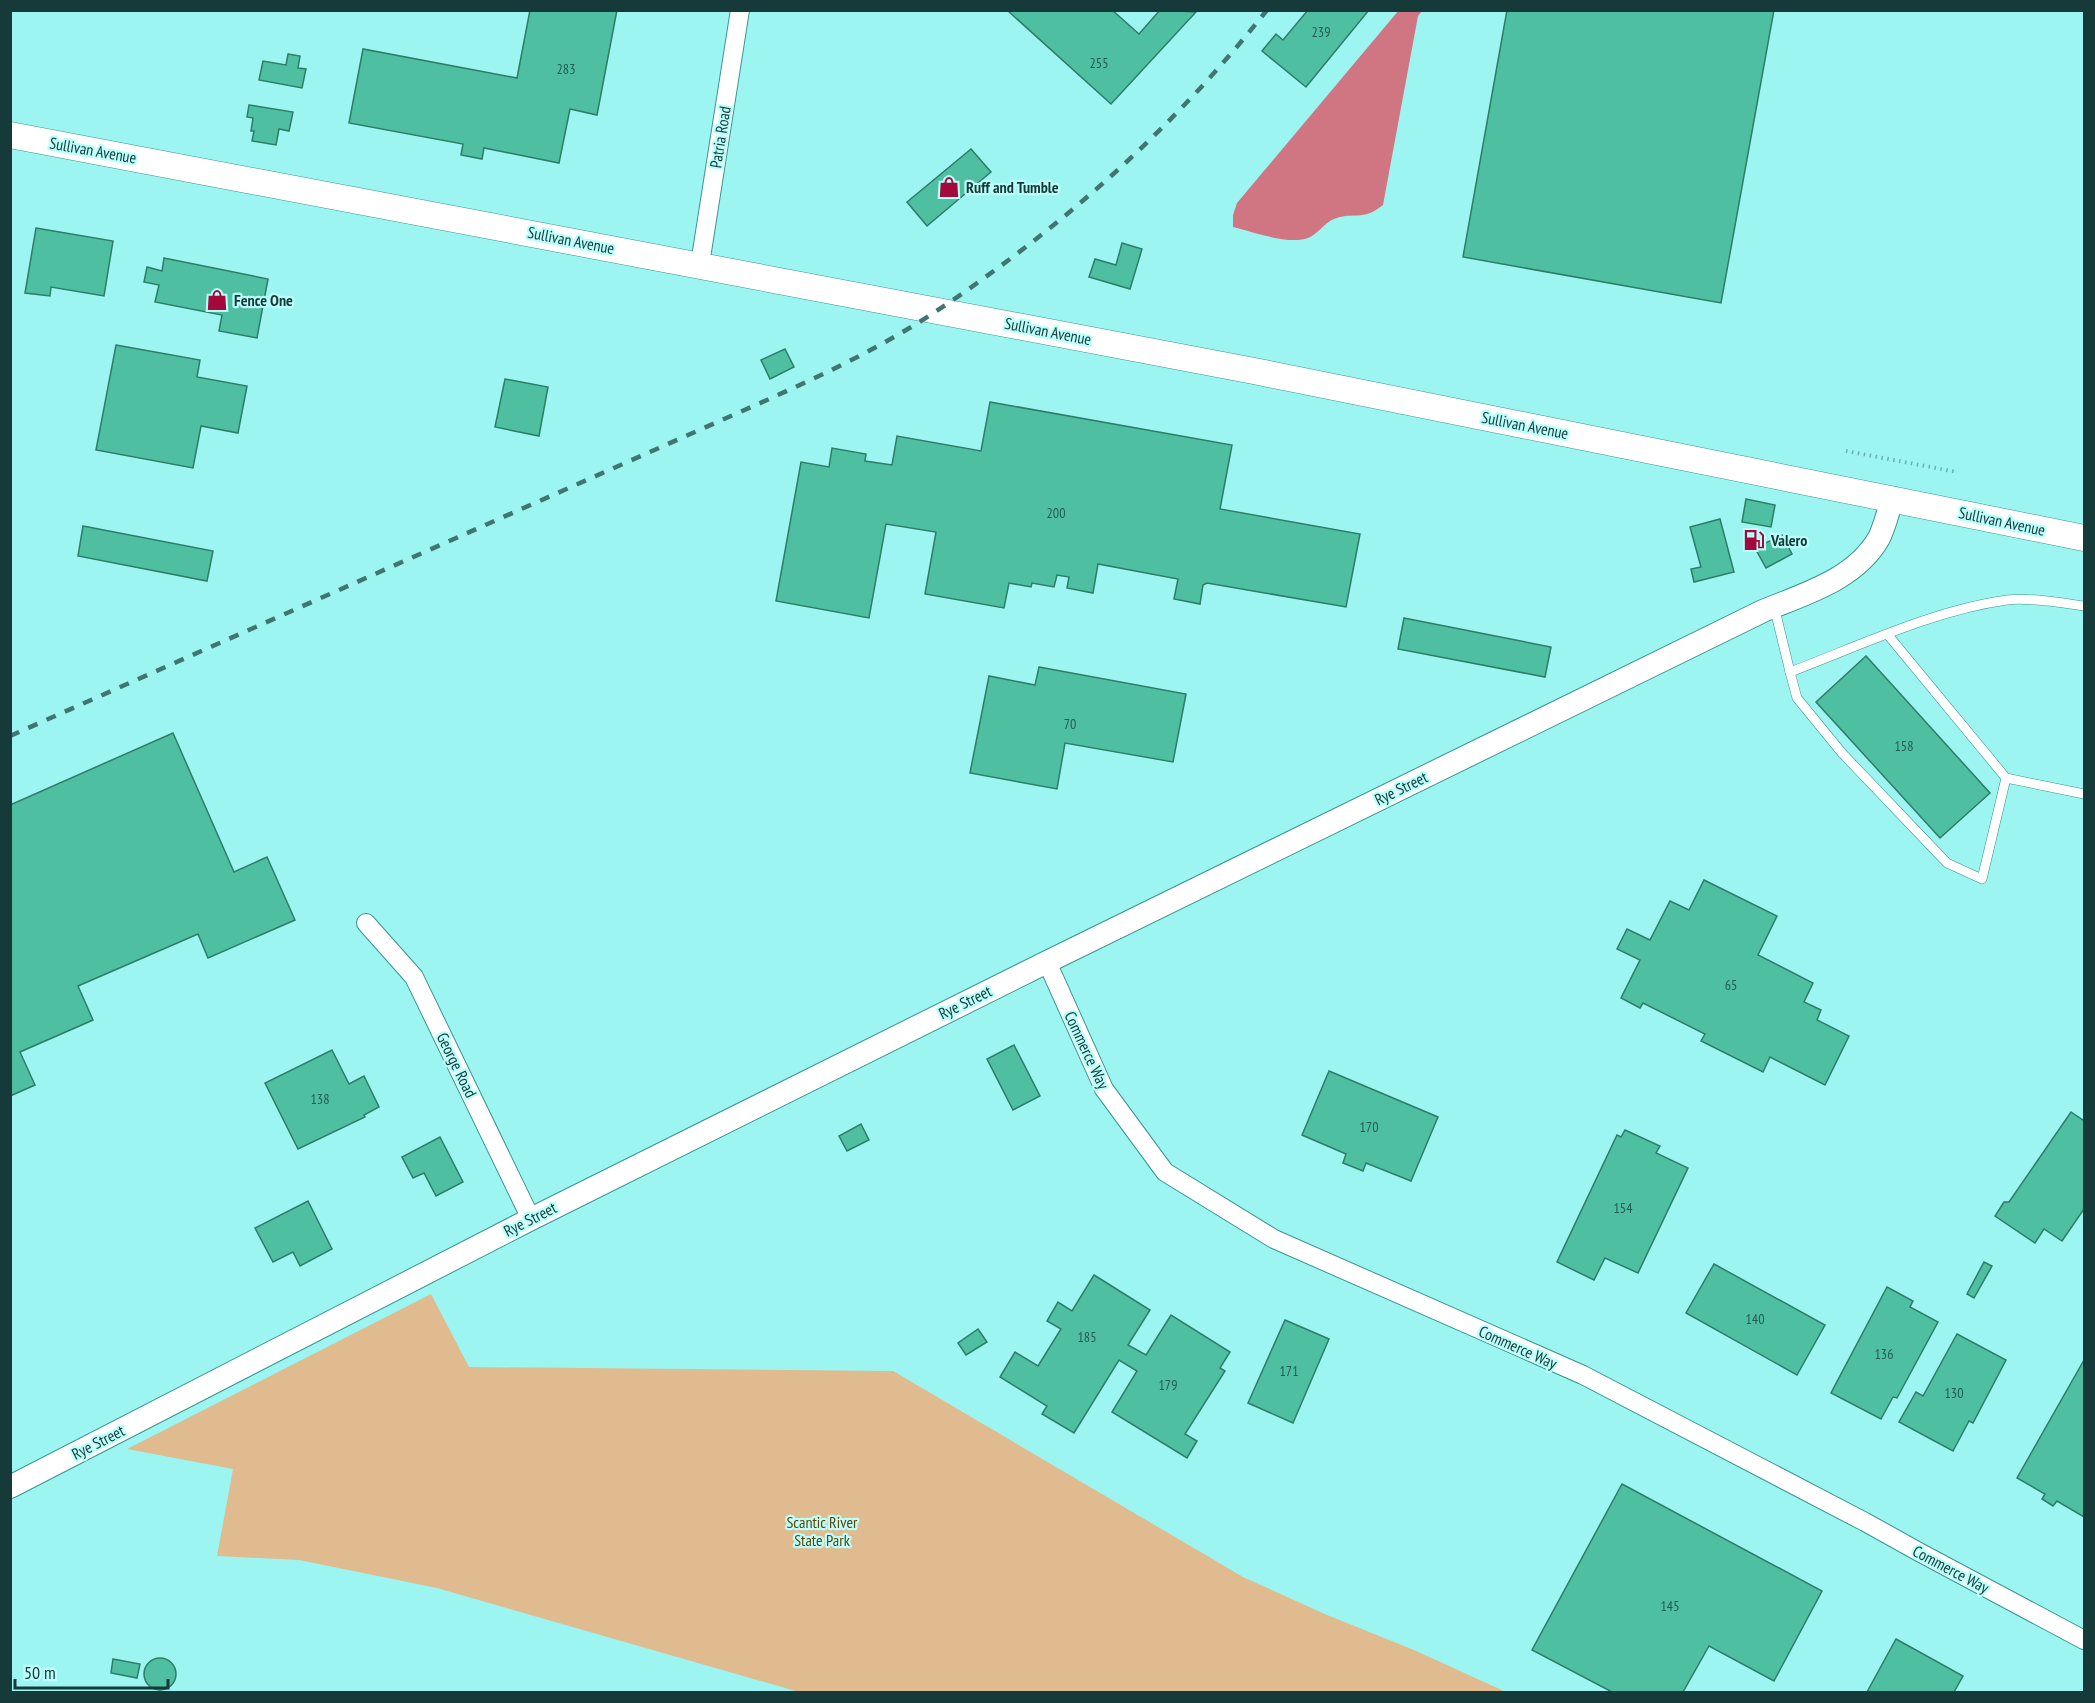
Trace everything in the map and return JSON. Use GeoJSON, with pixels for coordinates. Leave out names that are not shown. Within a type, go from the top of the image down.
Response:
{"type":"FeatureCollection","features":[{"type":"Feature","properties":{"kind":"main road","name":"Sullivan Avenue"},"geometry":{"type":"LineString","coordinates":[[10,135],[700,264],[1254,371],[2085,538]]}},
{"type":"Feature","properties":{"kind":"street","name":"Patria Road"},"geometry":{"type":"LineString","coordinates":[[700,264],[740,10]]}},
{"type":"Feature","properties":{"kind":"street","name":"Rye Street"},"geometry":{"type":"LineString","coordinates":[[10,1487],[531,1219],[1047,962],[1774,606],[1832,582],[1859,563],[1879,538],[1893,498]]}},
{"type":"Feature","properties":{"kind":"street","name":"George Road"},"geometry":{"type":"LineString","coordinates":[[366,923],[414,977],[531,1219]]}},
{"type":"Feature","properties":{"kind":"street","name":"Commerce Way"},"geometry":{"type":"LineString","coordinates":[[1047,962],[1104,1089],[1165,1172],[1274,1239],[1582,1375],[1865,1522],[2085,1640]]}},
{"type":"Feature","properties":{"kind":"lane"},"geometry":{"type":"LineString","coordinates":[[1790,672],[1967,608],[2010,599],[2085,606]]}},
{"type":"Feature","properties":{"kind":"lane"},"geometry":{"type":"LineString","coordinates":[[1774,606],[1797,698],[1842,753],[1947,863],[1983,879],[2006,778]]}},
{"type":"Feature","properties":{"kind":"lane"},"geometry":{"type":"LineString","coordinates":[[1888,635],[2006,778],[2085,794]]}},
{"type":"Feature","properties":{"kind":"path"},"geometry":{"type":"LineString","coordinates":[[1846,451],[1957,472]]}},
{"type":"Feature","properties":{"kind":"green space","name":"Scantic River State Park"},"geometry":{"type":"Polygon","coordinates":[[[431,1294],[469,1367],[893,1371],[1243,1577],[1506,1692],[799,1692],[437,1588],[299,1560],[217,1556],[233,1469],[127,1449],[431,1294]]]}},
{"type":"Feature","properties":{"kind":"shaded area"},"geometry":{"type":"Polygon","coordinates":[[[1399,10],[1422,11],[1418,16],[1383,205],[1364,215],[1334,219],[1308,238],[1300,240],[1270,237],[1233,227],[1233,215],[1237,203],[1399,10]]]}},
{"type":"Feature","properties":{"kind":"building"},"geometry":{"type":"Polygon","coordinates":[[[530,10],[617,10],[597,115],[570,109],[559,163],[484,148],[482,159],[461,155],[463,144],[349,123],[363,49],[517,78],[530,10]]]}},
{"type":"Feature","properties":{"kind":"building"},"geometry":{"type":"Polygon","coordinates":[[[1007,10],[1112,10],[1139,34],[1160,10],[1196,12],[1111,104],[1007,10]]]}},
{"type":"Feature","properties":{"kind":"building"},"geometry":{"type":"Polygon","coordinates":[[[1308,10],[1369,10],[1306,87],[1262,51],[1276,34],[1283,40],[1308,10]]]}},
{"type":"Feature","properties":{"kind":"building"},"geometry":{"type":"Polygon","coordinates":[[[1507,10],[1774,10],[1721,303],[1463,257],[1507,10]]]}},
{"type":"Feature","properties":{"kind":"building"},"geometry":{"type":"Polygon","coordinates":[[[288,54],[300,56],[298,68],[306,69],[302,88],[259,80],[263,61],[286,65],[288,54]]]}},
{"type":"Feature","properties":{"kind":"building"},"geometry":{"type":"Polygon","coordinates":[[[249,105],[293,112],[289,131],[279,129],[276,145],[252,141],[253,118],[247,117],[249,105]]]}},
{"type":"Feature","properties":{"kind":"building"},"geometry":{"type":"Polygon","coordinates":[[[971,149],[991,172],[927,226],[907,202],[971,149]]]}},
{"type":"Feature","properties":{"kind":"building"},"geometry":{"type":"Polygon","coordinates":[[[36,228],[113,241],[104,296],[51,287],[50,296],[25,293],[36,228]]]}},
{"type":"Feature","properties":{"kind":"building"},"geometry":{"type":"Polygon","coordinates":[[[1122,243],[1142,249],[1130,289],[1089,277],[1095,259],[1116,265],[1122,243]]]}},
{"type":"Feature","properties":{"kind":"building"},"geometry":{"type":"Polygon","coordinates":[[[164,258],[268,279],[257,338],[219,331],[222,315],[155,302],[159,285],[144,282],[147,267],[162,271],[164,258]]]}},
{"type":"Feature","properties":{"kind":"building"},"geometry":{"type":"Polygon","coordinates":[[[116,345],[200,360],[197,377],[247,386],[238,433],[201,426],[193,468],[96,450],[116,345]]]}},
{"type":"Feature","properties":{"kind":"building"},"geometry":{"type":"Polygon","coordinates":[[[785,349],[794,367],[770,379],[761,360],[785,349]]]}},
{"type":"Feature","properties":{"kind":"building"},"geometry":{"type":"Polygon","coordinates":[[[505,379],[548,387],[539,436],[495,427],[505,379]]]}},
{"type":"Feature","properties":{"kind":"building"},"geometry":{"type":"Polygon","coordinates":[[[990,402],[1232,445],[1220,509],[1360,534],[1346,607],[1207,583],[1203,585],[1200,604],[1174,599],[1178,579],[1098,564],[1093,593],[1067,588],[1069,577],[1057,575],[1054,587],[1032,583],[1031,587],[1009,583],[1004,608],[925,594],[936,532],[886,524],[869,618],[776,601],[801,462],[829,467],[832,448],[866,454],[865,461],[892,465],[897,436],[981,451],[990,402]]]}},
{"type":"Feature","properties":{"kind":"building"},"geometry":{"type":"Polygon","coordinates":[[[1746,499],[1775,505],[1771,527],[1742,522],[1746,499]]]}},
{"type":"Feature","properties":{"kind":"building"},"geometry":{"type":"Polygon","coordinates":[[[1720,519],[1734,572],[1694,582],[1691,569],[1701,567],[1690,527],[1720,519]]]}},
{"type":"Feature","properties":{"kind":"building"},"geometry":{"type":"Polygon","coordinates":[[[83,526],[213,551],[207,581],[78,556],[83,526]]]}},
{"type":"Feature","properties":{"kind":"building"},"geometry":{"type":"Polygon","coordinates":[[[1782,535],[1792,554],[1766,568],[1755,548],[1782,535]]]}},
{"type":"Feature","properties":{"kind":"building"},"geometry":{"type":"Polygon","coordinates":[[[1404,618],[1551,647],[1545,677],[1398,649],[1404,618]]]}},
{"type":"Feature","properties":{"kind":"building"},"geometry":{"type":"Polygon","coordinates":[[[1866,656],[1990,793],[1940,838],[1816,702],[1866,656]]]}},
{"type":"Feature","properties":{"kind":"building"},"geometry":{"type":"Polygon","coordinates":[[[1039,667],[1186,694],[1173,762],[1065,743],[1057,789],[970,773],[989,676],[1035,685],[1039,667]]]}},
{"type":"Feature","properties":{"kind":"building"},"geometry":{"type":"Polygon","coordinates":[[[173,733],[234,872],[267,857],[295,920],[208,958],[198,934],[78,986],[93,1020],[20,1052],[35,1085],[10,1096],[10,805],[173,733]]]}},
{"type":"Feature","properties":{"kind":"building"},"geometry":{"type":"Polygon","coordinates":[[[1704,880],[1777,916],[1758,955],[1813,983],[1804,1002],[1821,1010],[1817,1020],[1849,1036],[1825,1085],[1770,1057],[1763,1072],[1701,1041],[1705,1034],[1643,1003],[1640,1008],[1621,998],[1640,960],[1617,949],[1627,929],[1650,940],[1670,901],[1689,910],[1704,880]]]}},
{"type":"Feature","properties":{"kind":"building"},"geometry":{"type":"Polygon","coordinates":[[[1014,1045],[1040,1096],[1013,1110],[987,1059],[1014,1045]]]}},
{"type":"Feature","properties":{"kind":"building"},"geometry":{"type":"Polygon","coordinates":[[[332,1050],[349,1084],[364,1076],[379,1107],[364,1115],[365,1117],[298,1149],[265,1083],[332,1050]]]}},
{"type":"Feature","properties":{"kind":"building"},"geometry":{"type":"Polygon","coordinates":[[[1329,1071],[1438,1117],[1411,1181],[1366,1163],[1363,1171],[1343,1163],[1346,1154],[1302,1135],[1329,1071]]]}},
{"type":"Feature","properties":{"kind":"building"},"geometry":{"type":"Polygon","coordinates":[[[2071,1112],[2084,1119],[2084,1209],[2062,1241],[2044,1229],[2035,1243],[1995,1216],[2004,1202],[2009,1202],[2071,1112]]]}},
{"type":"Feature","properties":{"kind":"building"},"geometry":{"type":"Polygon","coordinates":[[[861,1124],[869,1140],[847,1151],[839,1136],[861,1124]]]}},
{"type":"Feature","properties":{"kind":"building"},"geometry":{"type":"Polygon","coordinates":[[[1625,1130],[1660,1146],[1656,1153],[1688,1168],[1638,1273],[1605,1258],[1594,1280],[1557,1262],[1617,1135],[1621,1137],[1625,1130]]]}},
{"type":"Feature","properties":{"kind":"building"},"geometry":{"type":"Polygon","coordinates":[[[440,1137],[463,1182],[436,1196],[424,1173],[413,1178],[402,1157],[440,1137]]]}},
{"type":"Feature","properties":{"kind":"building"},"geometry":{"type":"Polygon","coordinates":[[[308,1201],[332,1249],[300,1266],[293,1252],[273,1262],[255,1228],[308,1201]]]}},
{"type":"Feature","properties":{"kind":"building"},"geometry":{"type":"Polygon","coordinates":[[[1984,1262],[1992,1266],[1974,1298],[1967,1294],[1984,1262]]]}},
{"type":"Feature","properties":{"kind":"building"},"geometry":{"type":"Polygon","coordinates":[[[1714,1264],[1825,1325],[1797,1375],[1686,1313],[1714,1264]]]}},
{"type":"Feature","properties":{"kind":"building"},"geometry":{"type":"Polygon","coordinates":[[[1094,1275],[1150,1310],[1128,1345],[1146,1355],[1171,1315],[1230,1352],[1220,1368],[1225,1371],[1185,1434],[1197,1441],[1187,1458],[1112,1412],[1137,1371],[1119,1360],[1074,1433],[1042,1414],[1047,1406],[1000,1377],[1015,1352],[1038,1366],[1061,1329],[1047,1321],[1058,1302],[1072,1311],[1094,1275]]]}},
{"type":"Feature","properties":{"kind":"building"},"geometry":{"type":"Polygon","coordinates":[[[1887,1287],[1913,1301],[1910,1307],[1938,1322],[1897,1398],[1893,1397],[1881,1419],[1831,1393],[1887,1287]]]}},
{"type":"Feature","properties":{"kind":"building"},"geometry":{"type":"Polygon","coordinates":[[[1285,1320],[1329,1339],[1293,1423],[1248,1403],[1285,1320]]]}},
{"type":"Feature","properties":{"kind":"building"},"geometry":{"type":"Polygon","coordinates":[[[978,1329],[987,1342],[966,1355],[958,1343],[978,1329]]]}},
{"type":"Feature","properties":{"kind":"building"},"geometry":{"type":"Polygon","coordinates":[[[1957,1334],[2006,1360],[1973,1423],[1969,1421],[1953,1451],[1899,1422],[1916,1392],[1923,1396],[1957,1334]]]}},
{"type":"Feature","properties":{"kind":"building"},"geometry":{"type":"Polygon","coordinates":[[[2084,1360],[2084,1517],[2057,1501],[2053,1506],[2042,1499],[2045,1494],[2017,1478],[2084,1360]]]}},
{"type":"Feature","properties":{"kind":"building"},"geometry":{"type":"Polygon","coordinates":[[[1622,1484],[1822,1591],[1774,1681],[1709,1646],[1683,1692],[1612,1692],[1532,1650],[1622,1484]]]}},
{"type":"Feature","properties":{"kind":"building"},"geometry":{"type":"Polygon","coordinates":[[[1896,1639],[1963,1676],[1954,1692],[1867,1692],[1896,1639]]]}},
{"type":"Feature","properties":{"kind":"building"},"geometry":{"type":"Polygon","coordinates":[[[160,1658],[171,1663],[176,1674],[171,1685],[160,1690],[149,1685],[144,1674],[149,1663],[160,1658]]]}},
{"type":"Feature","properties":{"kind":"building"},"geometry":{"type":"Polygon","coordinates":[[[113,1659],[140,1664],[137,1678],[111,1673],[113,1659]]]}},
{"type":"Feature","properties":{"kind":"railway"},"geometry":{"type":"LineString","coordinates":[[10,736],[776,396],[848,362],[901,333],[957,298],[1010,259],[1046,232],[1114,174],[1209,79],[1267,10]]}},
{"type":"Feature","properties":{"kind":"place","name":"Ruff and Tumble"},"geometry":{"type":"Point","coordinates":[949,187]}},
{"type":"Feature","properties":{"kind":"place","name":"Fence One"},"geometry":{"type":"Point","coordinates":[217,300]}},
{"type":"Feature","properties":{"kind":"place","name":"Valero"},"geometry":{"type":"Point","coordinates":[1754,540]}}]}
